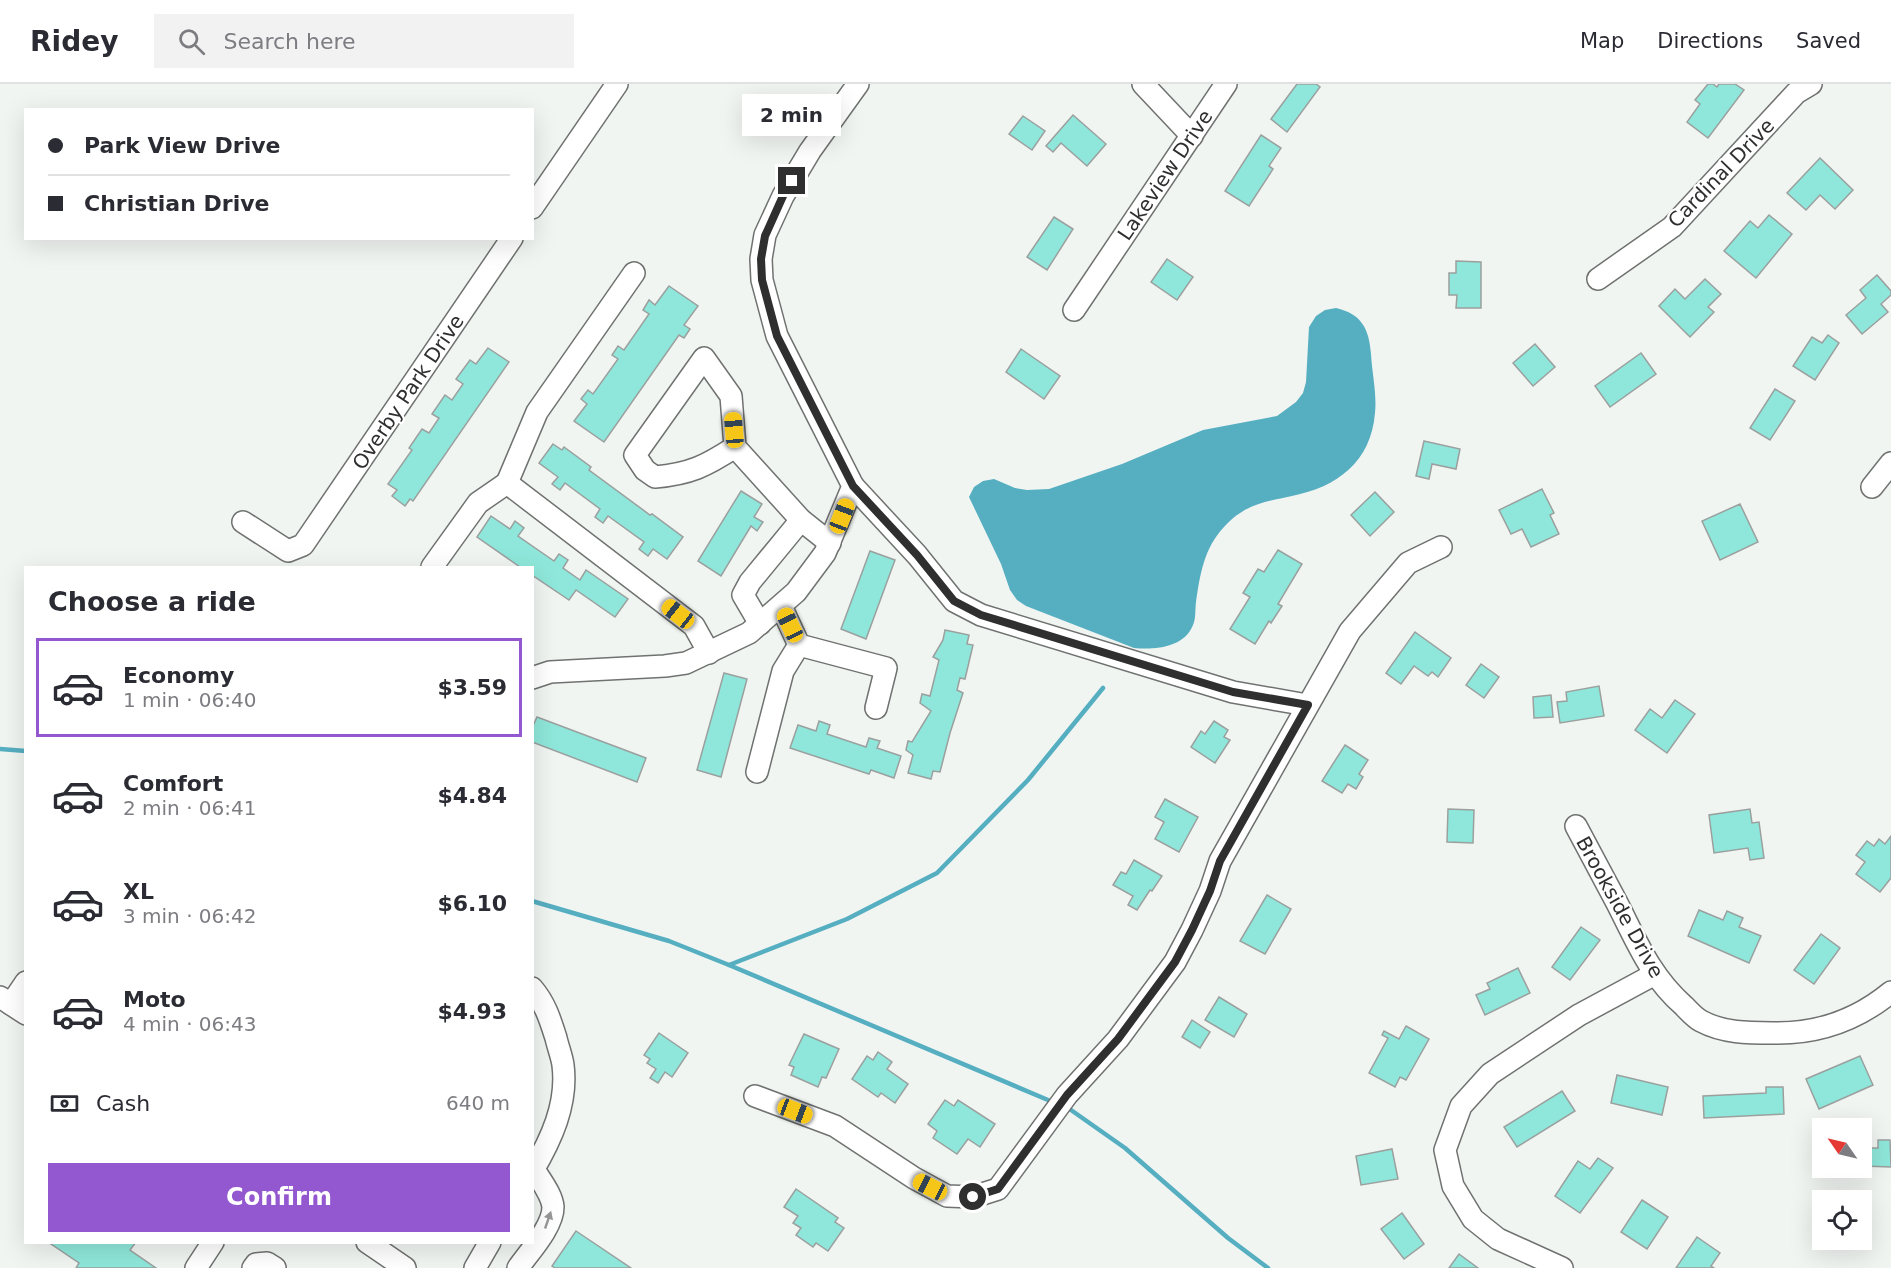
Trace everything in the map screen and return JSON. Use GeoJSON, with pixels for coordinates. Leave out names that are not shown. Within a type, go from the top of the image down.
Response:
{"type":"FeatureCollection","features":[{"type":"Feature","properties":{"kind":"street"},"geometry":{"type":"LineString","coordinates":[[534,205],[617,84]]}},
{"type":"Feature","properties":{"kind":"street"},"geometry":{"type":"LineString","coordinates":[[858,84],[810,151],[783,196],[765,236],[761,259],[762,280],[777,336],[853,486],[917,555],[954,601],[981,615],[1233,692],[1308,705]]}},
{"type":"Feature","properties":{"kind":"street"},"geometry":{"type":"LineString","coordinates":[[1143,84],[1192,136]]}},
{"type":"Feature","properties":{"kind":"street","name":"Lakeview Drive"},"geometry":{"type":"LineString","coordinates":[[1074,310],[1226,84]]}},
{"type":"Feature","properties":{"kind":"street","name":"Cardinal Drive"},"geometry":{"type":"LineString","coordinates":[[1598,279],[1671,227],[1797,93],[1811,84]]}},
{"type":"Feature","properties":{"kind":"street","name":"Overby Park Drive"},"geometry":{"type":"LineString","coordinates":[[243,522],[288,551],[303,545],[511,240]]}},
{"type":"Feature","properties":{"kind":"street"},"geometry":{"type":"LineString","coordinates":[[433,566],[477,503],[507,483],[537,412],[634,273]]}},
{"type":"Feature","properties":{"kind":"street"},"geometry":{"type":"LineString","coordinates":[[735,447],[706,465],[676,475],[655,477],[645,470],[635,455],[704,358],[730,396],[735,447],[801,520],[830,543]]}},
{"type":"Feature","properties":{"kind":"street"},"geometry":{"type":"LineString","coordinates":[[1872,487],[1891,463]]}},
{"type":"Feature","properties":{"kind":"street"},"geometry":{"type":"LineString","coordinates":[[507,483],[694,626],[709,653]]}},
{"type":"Feature","properties":{"kind":"street"},"geometry":{"type":"LineString","coordinates":[[534,677],[549,672],[686,663],[749,633],[796,592],[825,553],[853,486]]}},
{"type":"Feature","properties":{"kind":"street"},"geometry":{"type":"LineString","coordinates":[[760,624],[743,595],[750,582],[801,520]]}},
{"type":"Feature","properties":{"kind":"street"},"geometry":{"type":"LineString","coordinates":[[755,1096],[835,1126],[914,1178],[948,1196],[973,1197],[998,1189],[1067,1095],[1118,1039],[1175,962],[1210,891],[1220,861],[1350,631],[1408,563],[1441,547]]}},
{"type":"Feature","properties":{"kind":"street"},"geometry":{"type":"LineString","coordinates":[[781,606],[800,645],[886,668],[876,708]]}},
{"type":"Feature","properties":{"kind":"street"},"geometry":{"type":"LineString","coordinates":[[757,772],[783,671],[800,645]]}},
{"type":"Feature","properties":{"kind":"street","name":"Brookside Drive"},"geometry":{"type":"LineString","coordinates":[[1576,826],[1636,944],[1654,974],[1674,998],[1700,1021],[1719,1029],[1741,1033],[1783,1034],[1819,1030],[1869,1009],[1891,993]]}},
{"type":"Feature","properties":{"kind":"street"},"geometry":{"type":"LineString","coordinates":[[1562,1268],[1498,1239],[1473,1219],[1453,1186],[1445,1150],[1461,1106],[1490,1074],[1579,1015],[1654,974]]}},
{"type":"Feature","properties":{"kind":"street"},"geometry":{"type":"LineString","coordinates":[[12,1005],[24,985]]}},
{"type":"Feature","properties":{"kind":"street"},"geometry":{"type":"LineString","coordinates":[[534,990],[543,1001],[551,1022],[563,1066],[563,1093],[557,1124],[534,1168]]}},
{"type":"Feature","properties":{"kind":"street"},"geometry":{"type":"LineString","coordinates":[[518,1268],[548,1226],[553,1206],[547,1190],[534,1171]]}},
{"type":"Feature","properties":{"kind":"street"},"geometry":{"type":"LineString","coordinates":[[196,1268],[212,1244]]}},
{"type":"Feature","properties":{"kind":"street"},"geometry":{"type":"LineString","coordinates":[[370,1244],[405,1268]]}},
{"type":"Feature","properties":{"kind":"street"},"geometry":{"type":"LineString","coordinates":[[475,1268],[489,1244]]}},
{"type":"Feature","properties":{"kind":"street"},"geometry":{"type":"LineString","coordinates":[[253,1268],[256,1264],[267,1263],[275,1268]]}},
{"type":"Feature","properties":{"kind":"water"},"geometry":{"type":"Polygon","coordinates":[[[1336,308],[1358,319],[1366,330],[1370,345],[1375,413],[1367,445],[1349,470],[1337,479],[1308,492],[1255,505],[1240,513],[1224,527],[1207,553],[1199,582],[1194,623],[1183,639],[1159,648],[1134,648],[1026,606],[1017,600],[1010,590],[1001,564],[969,497],[974,487],[983,481],[994,479],[1015,488],[1049,489],[1122,464],[1203,430],[1277,416],[1296,402],[1303,393],[1306,382],[1309,327],[1316,316],[1325,310],[1336,308]]]}},
{"type":"Feature","properties":{"kind":"building"},"geometry":{"type":"Polygon","coordinates":[[[1297,84],[1316,84],[1320,87],[1287,132],[1271,119],[1297,84]]]}},
{"type":"Feature","properties":{"kind":"building"},"geometry":{"type":"Polygon","coordinates":[[[1708,84],[1717,87],[1719,84],[1735,84],[1744,90],[1708,138],[1687,122],[1700,104],[1695,100],[1708,84]]]}},
{"type":"Feature","properties":{"kind":"building"},"geometry":{"type":"Polygon","coordinates":[[[1073,115],[1106,144],[1087,166],[1061,143],[1053,152],[1046,146],[1073,115]]]}},
{"type":"Feature","properties":{"kind":"building"},"geometry":{"type":"Polygon","coordinates":[[[1023,116],[1045,131],[1032,150],[1009,134],[1023,116]]]}},
{"type":"Feature","properties":{"kind":"building"},"geometry":{"type":"Polygon","coordinates":[[[1261,135],[1281,148],[1269,166],[1273,169],[1249,206],[1225,191],[1261,135]]]}},
{"type":"Feature","properties":{"kind":"building"},"geometry":{"type":"Polygon","coordinates":[[[1820,158],[1853,190],[1835,209],[1820,195],[1806,210],[1787,193],[1820,158]]]}},
{"type":"Feature","properties":{"kind":"building"},"geometry":{"type":"Polygon","coordinates":[[[1769,215],[1792,234],[1756,278],[1724,251],[1750,221],[1758,228],[1769,215]]]}},
{"type":"Feature","properties":{"kind":"building"},"geometry":{"type":"Polygon","coordinates":[[[1054,217],[1073,229],[1047,270],[1027,257],[1054,217]]]}},
{"type":"Feature","properties":{"kind":"building"},"geometry":{"type":"Polygon","coordinates":[[[1167,259],[1193,277],[1177,300],[1151,282],[1167,259]]]}},
{"type":"Feature","properties":{"kind":"building"},"geometry":{"type":"Polygon","coordinates":[[[1456,261],[1481,262],[1481,308],[1456,308],[1457,295],[1449,295],[1449,273],[1456,273],[1456,261]]]}},
{"type":"Feature","properties":{"kind":"building"},"geometry":{"type":"Polygon","coordinates":[[[1877,275],[1891,291],[1891,295],[1881,304],[1888,312],[1862,334],[1846,315],[1866,298],[1860,290],[1877,275]]]}},
{"type":"Feature","properties":{"kind":"building"},"geometry":{"type":"Polygon","coordinates":[[[1705,279],[1721,294],[1708,307],[1714,312],[1690,337],[1659,306],[1675,289],[1685,299],[1705,279]]]}},
{"type":"Feature","properties":{"kind":"building"},"geometry":{"type":"Polygon","coordinates":[[[669,286],[698,306],[684,325],[690,329],[684,338],[679,335],[604,442],[574,421],[587,404],[581,399],[588,390],[593,394],[618,359],[612,355],[618,346],[624,350],[649,314],[643,310],[649,300],[655,305],[669,286]]]}},
{"type":"Feature","properties":{"kind":"building"},"geometry":{"type":"Polygon","coordinates":[[[1828,335],[1839,343],[1815,380],[1793,366],[1812,337],[1822,343],[1828,335]]]}},
{"type":"Feature","properties":{"kind":"building"},"geometry":{"type":"Polygon","coordinates":[[[1535,344],[1555,367],[1533,386],[1513,363],[1535,344]]]}},
{"type":"Feature","properties":{"kind":"building"},"geometry":{"type":"Polygon","coordinates":[[[488,348],[509,362],[413,501],[410,499],[405,506],[392,496],[397,490],[388,484],[412,450],[409,448],[422,429],[429,433],[439,418],[432,414],[445,395],[452,400],[463,384],[456,379],[470,360],[476,364],[488,348]]]}},
{"type":"Feature","properties":{"kind":"building"},"geometry":{"type":"Polygon","coordinates":[[[1021,349],[1060,376],[1044,399],[1006,372],[1021,349]]]}},
{"type":"Feature","properties":{"kind":"building"},"geometry":{"type":"Polygon","coordinates":[[[1641,353],[1656,374],[1610,407],[1595,386],[1641,353]]]}},
{"type":"Feature","properties":{"kind":"building"},"geometry":{"type":"Polygon","coordinates":[[[1775,389],[1795,401],[1770,440],[1750,428],[1775,389]]]}},
{"type":"Feature","properties":{"kind":"building"},"geometry":{"type":"Polygon","coordinates":[[[1424,441],[1460,449],[1456,469],[1432,464],[1429,479],[1416,476],[1424,441]]]}},
{"type":"Feature","properties":{"kind":"building"},"geometry":{"type":"Polygon","coordinates":[[[553,444],[562,450],[564,447],[591,467],[589,470],[683,537],[667,559],[653,549],[648,556],[639,549],[644,542],[608,516],[603,523],[595,517],[600,509],[565,483],[560,490],[552,484],[558,477],[539,463],[553,444]]]}},
{"type":"Feature","properties":{"kind":"building"},"geometry":{"type":"Polygon","coordinates":[[[1542,489],[1554,513],[1550,515],[1559,534],[1531,547],[1522,529],[1511,534],[1499,510],[1542,489]]]}},
{"type":"Feature","properties":{"kind":"building"},"geometry":{"type":"Polygon","coordinates":[[[741,491],[762,504],[754,517],[763,522],[757,531],[751,526],[721,576],[698,561],[741,491]]]}},
{"type":"Feature","properties":{"kind":"building"},"geometry":{"type":"Polygon","coordinates":[[[1375,492],[1394,512],[1370,536],[1351,515],[1375,492]]]}},
{"type":"Feature","properties":{"kind":"building"},"geometry":{"type":"Polygon","coordinates":[[[1740,504],[1758,542],[1720,560],[1702,521],[1740,504]]]}},
{"type":"Feature","properties":{"kind":"building"},"geometry":{"type":"Polygon","coordinates":[[[491,516],[510,529],[515,521],[524,528],[518,536],[554,561],[559,554],[568,560],[563,568],[580,580],[586,570],[628,599],[615,617],[576,590],[569,600],[534,576],[534,566],[519,566],[477,537],[491,516]]]}},
{"type":"Feature","properties":{"kind":"building"},"geometry":{"type":"Polygon","coordinates":[[[1278,550],[1302,564],[1278,604],[1282,606],[1271,623],[1269,621],[1255,644],[1230,629],[1250,597],[1243,593],[1258,569],[1264,572],[1278,550]]]}},
{"type":"Feature","properties":{"kind":"building"},"geometry":{"type":"Polygon","coordinates":[[[870,551],[895,560],[866,639],[841,629],[870,551]]]}},
{"type":"Feature","properties":{"kind":"building"},"geometry":{"type":"Polygon","coordinates":[[[945,630],[969,635],[967,644],[973,645],[965,679],[960,678],[957,690],[963,693],[940,772],[933,771],[931,779],[908,773],[913,755],[906,750],[908,741],[912,742],[931,711],[920,703],[922,694],[930,696],[939,660],[933,657],[943,640],[945,630]]]}},
{"type":"Feature","properties":{"kind":"building"},"geometry":{"type":"Polygon","coordinates":[[[1415,632],[1451,658],[1438,677],[1432,672],[1428,676],[1414,666],[1401,684],[1386,673],[1415,632]]]}},
{"type":"Feature","properties":{"kind":"building"},"geometry":{"type":"Polygon","coordinates":[[[1481,664],[1499,677],[1484,698],[1466,685],[1481,664]]]}},
{"type":"Feature","properties":{"kind":"building"},"geometry":{"type":"Polygon","coordinates":[[[724,673],[747,679],[721,777],[697,770],[724,673]]]}},
{"type":"Feature","properties":{"kind":"building"},"geometry":{"type":"Polygon","coordinates":[[[1599,686],[1604,716],[1560,723],[1557,702],[1567,701],[1566,692],[1599,686]]]}},
{"type":"Feature","properties":{"kind":"building"},"geometry":{"type":"Polygon","coordinates":[[[1551,695],[1553,717],[1534,718],[1533,697],[1551,695]]]}},
{"type":"Feature","properties":{"kind":"building"},"geometry":{"type":"Polygon","coordinates":[[[1675,700],[1695,714],[1667,753],[1635,730],[1650,709],[1662,718],[1675,700]]]}},
{"type":"Feature","properties":{"kind":"building"},"geometry":{"type":"Polygon","coordinates":[[[537,717],[646,758],[637,782],[534,743],[534,724],[537,717]]]}},
{"type":"Feature","properties":{"kind":"building"},"geometry":{"type":"Polygon","coordinates":[[[819,721],[830,725],[827,734],[866,747],[869,738],[880,741],[877,748],[901,756],[894,778],[871,770],[869,774],[790,748],[798,725],[816,731],[819,721]]]}},
{"type":"Feature","properties":{"kind":"building"},"geometry":{"type":"Polygon","coordinates":[[[1214,721],[1228,730],[1224,737],[1230,740],[1215,763],[1191,747],[1201,731],[1205,734],[1214,721]]]}},
{"type":"Feature","properties":{"kind":"building"},"geometry":{"type":"Polygon","coordinates":[[[1345,745],[1368,760],[1359,774],[1363,777],[1356,789],[1348,784],[1342,793],[1322,781],[1345,745]]]}},
{"type":"Feature","properties":{"kind":"building"},"geometry":{"type":"Polygon","coordinates":[[[1165,799],[1198,817],[1179,852],[1155,839],[1164,822],[1155,817],[1165,799]]]}},
{"type":"Feature","properties":{"kind":"building"},"geometry":{"type":"Polygon","coordinates":[[[1448,809],[1474,810],[1473,843],[1447,842],[1448,809]]]}},
{"type":"Feature","properties":{"kind":"building"},"geometry":{"type":"Polygon","coordinates":[[[1750,809],[1752,823],[1759,822],[1764,858],[1750,860],[1748,848],[1714,853],[1709,815],[1750,809]]]}},
{"type":"Feature","properties":{"kind":"building"},"geometry":{"type":"Polygon","coordinates":[[[1891,836],[1891,878],[1880,892],[1856,874],[1865,862],[1856,855],[1867,841],[1874,846],[1879,839],[1885,844],[1891,836]]]}},
{"type":"Feature","properties":{"kind":"building"},"geometry":{"type":"Polygon","coordinates":[[[1134,860],[1162,876],[1137,910],[1128,905],[1133,896],[1113,885],[1121,872],[1126,874],[1134,860]]]}},
{"type":"Feature","properties":{"kind":"building"},"geometry":{"type":"Polygon","coordinates":[[[1267,895],[1291,909],[1265,954],[1240,941],[1267,895]]]}},
{"type":"Feature","properties":{"kind":"building"},"geometry":{"type":"Polygon","coordinates":[[[1699,910],[1723,920],[1727,911],[1743,918],[1739,927],[1761,936],[1749,963],[1688,936],[1699,910]]]}},
{"type":"Feature","properties":{"kind":"building"},"geometry":{"type":"Polygon","coordinates":[[[1581,927],[1600,940],[1570,980],[1552,967],[1581,927]]]}},
{"type":"Feature","properties":{"kind":"building"},"geometry":{"type":"Polygon","coordinates":[[[1821,934],[1840,948],[1814,984],[1794,970],[1821,934]]]}},
{"type":"Feature","properties":{"kind":"building"},"geometry":{"type":"Polygon","coordinates":[[[1518,968],[1530,993],[1485,1015],[1476,995],[1490,989],[1487,983],[1518,968]]]}},
{"type":"Feature","properties":{"kind":"building"},"geometry":{"type":"Polygon","coordinates":[[[1219,997],[1247,1014],[1234,1037],[1205,1020],[1219,997]]]}},
{"type":"Feature","properties":{"kind":"building"},"geometry":{"type":"Polygon","coordinates":[[[1192,1020],[1210,1032],[1200,1048],[1182,1037],[1192,1020]]]}},
{"type":"Feature","properties":{"kind":"building"},"geometry":{"type":"Polygon","coordinates":[[[1406,1026],[1429,1039],[1406,1080],[1400,1077],[1395,1087],[1369,1073],[1388,1038],[1382,1035],[1384,1031],[1399,1039],[1406,1026]]]}},
{"type":"Feature","properties":{"kind":"building"},"geometry":{"type":"Polygon","coordinates":[[[659,1033],[688,1053],[672,1077],[665,1072],[658,1083],[650,1078],[656,1069],[647,1063],[650,1059],[644,1055],[659,1033]]]}},
{"type":"Feature","properties":{"kind":"building"},"geometry":{"type":"Polygon","coordinates":[[[804,1034],[839,1049],[826,1078],[822,1077],[818,1087],[791,1075],[794,1067],[789,1065],[804,1034]]]}},
{"type":"Feature","properties":{"kind":"building"},"geometry":{"type":"Polygon","coordinates":[[[878,1052],[892,1062],[887,1069],[908,1084],[895,1103],[881,1093],[878,1097],[852,1079],[867,1056],[873,1060],[878,1052]]]}},
{"type":"Feature","properties":{"kind":"building"},"geometry":{"type":"Polygon","coordinates":[[[1860,1056],[1873,1085],[1819,1109],[1806,1079],[1860,1056]]]}},
{"type":"Feature","properties":{"kind":"building"},"geometry":{"type":"Polygon","coordinates":[[[1617,1075],[1668,1087],[1662,1115],[1611,1103],[1617,1075]]]}},
{"type":"Feature","properties":{"kind":"building"},"geometry":{"type":"Polygon","coordinates":[[[1766,1087],[1783,1087],[1784,1114],[1704,1118],[1703,1096],[1766,1093],[1766,1087]]]}},
{"type":"Feature","properties":{"kind":"building"},"geometry":{"type":"Polygon","coordinates":[[[1562,1091],[1575,1111],[1517,1147],[1504,1127],[1562,1091]]]}},
{"type":"Feature","properties":{"kind":"building"},"geometry":{"type":"Polygon","coordinates":[[[945,1100],[954,1106],[958,1100],[995,1124],[980,1147],[968,1139],[957,1154],[933,1138],[937,1131],[928,1124],[945,1100]]]}},
{"type":"Feature","properties":{"kind":"building"},"geometry":{"type":"Polygon","coordinates":[[[1878,1140],[1890,1140],[1891,1167],[1872,1166],[1872,1148],[1878,1148],[1878,1140]]]}},
{"type":"Feature","properties":{"kind":"building"},"geometry":{"type":"Polygon","coordinates":[[[1392,1149],[1398,1179],[1361,1185],[1356,1156],[1392,1149]]]}},
{"type":"Feature","properties":{"kind":"building"},"geometry":{"type":"Polygon","coordinates":[[[1598,1158],[1613,1168],[1580,1213],[1555,1196],[1578,1161],[1590,1169],[1598,1158]]]}},
{"type":"Feature","properties":{"kind":"building"},"geometry":{"type":"Polygon","coordinates":[[[796,1189],[838,1218],[835,1222],[844,1228],[828,1251],[816,1243],[813,1247],[796,1235],[801,1228],[793,1223],[798,1216],[784,1207],[796,1189]]]}},
{"type":"Feature","properties":{"kind":"building"},"geometry":{"type":"Polygon","coordinates":[[[1642,1200],[1668,1217],[1647,1249],[1621,1232],[1642,1200]]]}},
{"type":"Feature","properties":{"kind":"building"},"geometry":{"type":"Polygon","coordinates":[[[1402,1213],[1424,1244],[1404,1259],[1381,1229],[1402,1213]]]}},
{"type":"Feature","properties":{"kind":"building"},"geometry":{"type":"Polygon","coordinates":[[[576,1231],[631,1268],[555,1268],[552,1266],[576,1231]]]}},
{"type":"Feature","properties":{"kind":"building"},"geometry":{"type":"Polygon","coordinates":[[[1697,1237],[1720,1253],[1711,1266],[1714,1268],[1676,1268],[1697,1237]]]}},
{"type":"Feature","properties":{"kind":"building"},"geometry":{"type":"Polygon","coordinates":[[[51,1244],[134,1244],[130,1250],[156,1268],[76,1268],[79,1263],[51,1244]]]}},
{"type":"Feature","properties":{"kind":"building"},"geometry":{"type":"Polygon","coordinates":[[[1459,1254],[1478,1268],[1449,1268],[1459,1254]]]}},
{"type":"Feature","properties":{"kind":"waterway"},"geometry":{"type":"LineString","coordinates":[[729,965],[847,919],[937,873],[1028,780],[1103,688]]}},
{"type":"Feature","properties":{"kind":"waterway"},"geometry":{"type":"LineString","coordinates":[[0,749],[24,751]]}},
{"type":"Feature","properties":{"kind":"waterway"},"geometry":{"type":"LineString","coordinates":[[534,902],[669,941],[1048,1100]]}},
{"type":"Feature","properties":{"kind":"waterway"},"geometry":{"type":"LineString","coordinates":[[1071,1110],[1125,1148],[1228,1238],[1268,1268]]}},
{"type":"Feature","properties":{"kind":"route"},"geometry":{"type":"LineString","coordinates":[[792,181],[765,236],[761,259],[762,280],[777,336],[853,486],[917,555],[954,601],[981,615],[1233,692],[1308,705],[1220,861],[1210,891],[1175,962],[1118,1039],[1067,1095],[998,1189],[973,1197]]}}]}
